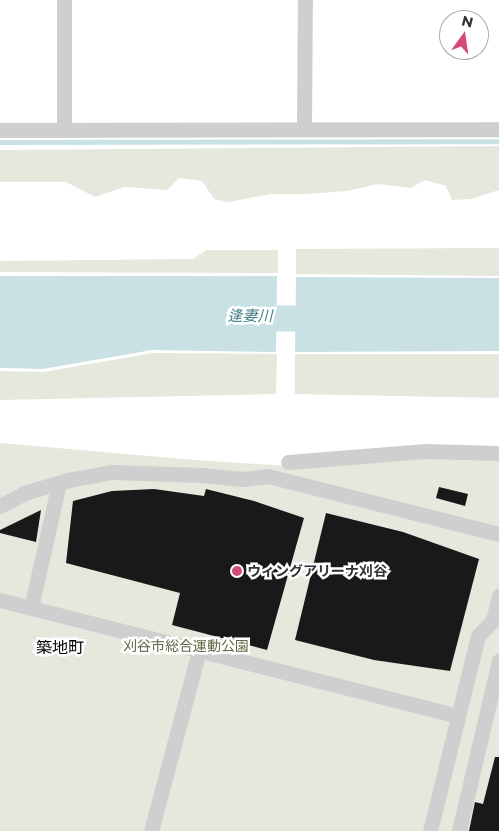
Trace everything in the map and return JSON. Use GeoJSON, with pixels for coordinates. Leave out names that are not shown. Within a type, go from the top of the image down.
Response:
{"type":"FeatureCollection","features":[{"type":"Feature","properties":{"kind":"street"},"geometry":{"type":"LineString","coordinates":[[64,0],[64,130]]}},
{"type":"Feature","properties":{"kind":"street"},"geometry":{"type":"LineString","coordinates":[[304,129],[305,0]]}},
{"type":"Feature","properties":{"kind":"street"},"geometry":{"type":"LineString","coordinates":[[0,130],[499,130]]}},
{"type":"Feature","properties":{"kind":"street"},"geometry":{"type":"LineString","coordinates":[[288,462],[426,451],[499,453]]}},
{"type":"Feature","properties":{"kind":"street"},"geometry":{"type":"LineString","coordinates":[[0,506],[24,493],[59,483],[112,472],[201,475],[242,479],[268,476],[499,534]]}},
{"type":"Feature","properties":{"kind":"street"},"geometry":{"type":"LineString","coordinates":[[30,608],[59,483]]}},
{"type":"Feature","properties":{"kind":"street"},"geometry":{"type":"LineString","coordinates":[[430,831],[478,636],[496,627],[499,596]]}},
{"type":"Feature","properties":{"kind":"street"},"geometry":{"type":"LineString","coordinates":[[0,600],[458,716]]}},
{"type":"Feature","properties":{"kind":"street"},"geometry":{"type":"LineString","coordinates":[[151,831],[199,650]]}},
{"type":"Feature","properties":{"kind":"street"},"geometry":{"type":"LineString","coordinates":[[459,831],[499,661]]}},
{"type":"Feature","properties":{"kind":"green space"},"geometry":{"type":"Polygon","coordinates":[[[499,146],[499,190],[471,199],[452,200],[446,186],[425,180],[411,188],[378,184],[347,191],[271,194],[229,202],[214,199],[202,181],[179,178],[167,190],[124,187],[95,197],[66,182],[0,182],[0,150],[499,146]]]}},
{"type":"Feature","properties":{"kind":"green space"},"geometry":{"type":"Polygon","coordinates":[[[499,248],[499,276],[296,274],[296,249],[499,248]]]}},
{"type":"Feature","properties":{"kind":"green space"},"geometry":{"type":"Polygon","coordinates":[[[206,250],[278,250],[278,273],[0,272],[0,261],[193,259],[206,250]]]}},
{"type":"Feature","properties":{"kind":"green space"},"geometry":{"type":"Polygon","coordinates":[[[153,353],[277,354],[276,394],[0,400],[0,371],[43,372],[153,353]]]}},
{"type":"Feature","properties":{"kind":"green space"},"geometry":{"type":"Polygon","coordinates":[[[295,354],[499,354],[499,398],[295,394],[295,354]]]}},
{"type":"Feature","properties":{"kind":"green space","name":"刈谷市総合運動公園"},"geometry":{"type":"Polygon","coordinates":[[[0,443],[287,466],[423,456],[499,454],[499,831],[0,831],[0,443]]]}},
{"type":"Feature","properties":{"kind":"water"},"geometry":{"type":"Polygon","coordinates":[[[0,276],[277,276],[276,352],[152,350],[43,369],[0,368],[0,276]]]}},
{"type":"Feature","properties":{"kind":"water"},"geometry":{"type":"Polygon","coordinates":[[[296,277],[499,278],[499,351],[295,352],[296,277]]]}},
{"type":"Feature","properties":{"kind":"building"},"geometry":{"type":"Polygon","coordinates":[[[439,487],[468,494],[465,506],[436,498],[439,487]]]}},
{"type":"Feature","properties":{"kind":"building"},"geometry":{"type":"Polygon","coordinates":[[[154,489],[204,496],[206,489],[254,501],[304,518],[267,650],[172,625],[180,593],[66,563],[73,501],[112,491],[154,489]]]}},
{"type":"Feature","properties":{"kind":"building"},"geometry":{"type":"Polygon","coordinates":[[[41,510],[36,542],[0,533],[0,530],[41,510]]]}},
{"type":"Feature","properties":{"kind":"building"},"geometry":{"type":"Polygon","coordinates":[[[326,513],[403,532],[479,559],[450,671],[374,660],[295,640],[326,513]]]}},
{"type":"Feature","properties":{"kind":"building"},"geometry":{"type":"Polygon","coordinates":[[[495,757],[499,757],[499,831],[469,831],[475,802],[483,804],[495,757]]]}},
{"type":"Feature","properties":{"kind":"waterway"},"geometry":{"type":"LineString","coordinates":[[0,142],[499,141]]}},
{"type":"Feature","properties":{"kind":"waterway","name":"逢妻川"},"geometry":{"type":"LineString","coordinates":[[242,318],[331,319]]}},
{"type":"Feature","properties":{"kind":"place","name":"ウィングアリーナ刈谷"},"geometry":{"type":"Point","coordinates":[237,571]}},
{"type":"Feature","properties":{"kind":"district","name":"築地町"},"geometry":{"type":"Point","coordinates":[60,648]}}]}
